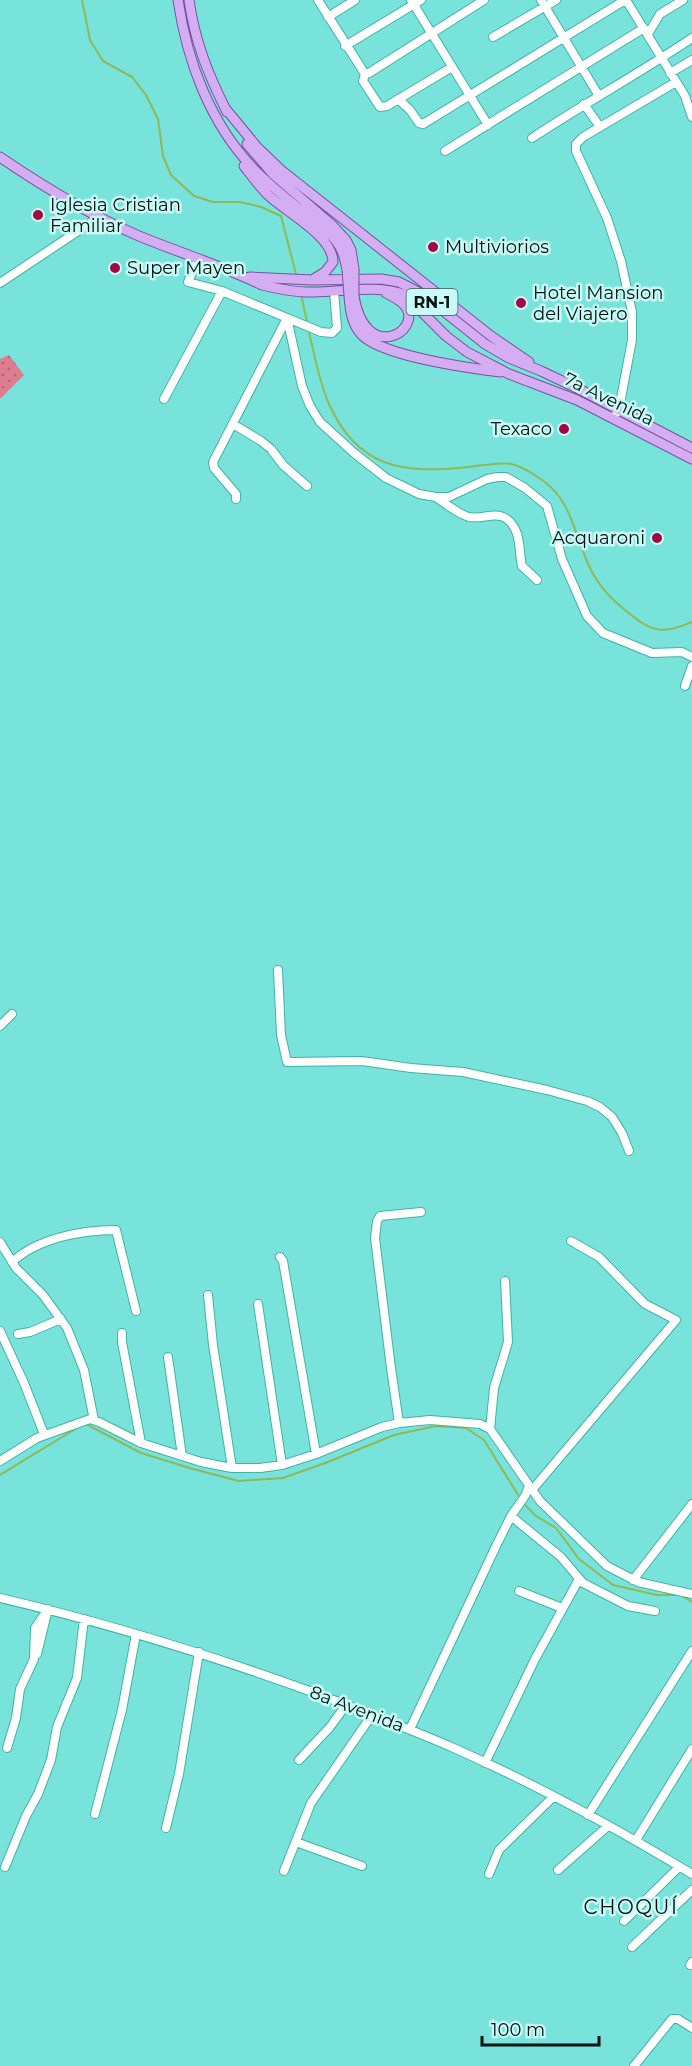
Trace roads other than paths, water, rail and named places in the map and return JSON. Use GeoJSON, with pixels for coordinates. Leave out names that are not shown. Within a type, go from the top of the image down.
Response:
{"type":"FeatureCollection","features":[{"type":"Feature","properties":{"kind":"main road"},"geometry":{"type":"LineString","coordinates":[[178,0],[188,52],[218,122],[238,157],[259,186],[330,247],[333,262],[324,272],[311,280]]}},
{"type":"Feature","properties":{"kind":"main road"},"geometry":{"type":"LineString","coordinates":[[189,0],[201,52],[211,82],[242,138],[257,157],[346,240],[351,250],[350,309],[355,325],[362,335],[372,344],[398,353],[509,374]]}},
{"type":"Feature","properties":{"kind":"main road"},"geometry":{"type":"LineString","coordinates":[[225,108],[257,147],[281,170],[498,341],[541,371]]}},
{"type":"Feature","properties":{"kind":"main road"},"geometry":{"type":"LineString","coordinates":[[218,122],[252,167],[276,191],[336,241],[351,269]]}},
{"type":"Feature","properties":{"kind":"main road","name":"RN-1"},"geometry":{"type":"LineString","coordinates":[[0,157],[41,184],[99,217],[262,285],[311,293],[381,291],[405,294],[456,345],[509,374]]}},
{"type":"Feature","properties":{"kind":"main road","name":"RN-1"},"geometry":{"type":"LineString","coordinates":[[245,276],[311,280],[381,279],[399,282],[422,294],[485,344],[509,358],[541,371]]}},
{"type":"Feature","properties":{"kind":"main road"},"geometry":{"type":"LineString","coordinates":[[352,296],[357,314],[369,331],[380,336],[391,337],[400,333],[406,326],[409,316],[408,309],[399,300],[381,291]]}},
{"type":"Feature","properties":{"kind":"main road","name":"7a Avenida"},"geometry":{"type":"LineString","coordinates":[[541,371],[692,459]]}},
{"type":"Feature","properties":{"kind":"main road","name":"7a Avenida"},"geometry":{"type":"LineString","coordinates":[[509,374],[616,414],[692,448]]}},
{"type":"Feature","properties":{"kind":"street"},"geometry":{"type":"LineString","coordinates":[[318,0],[345,46],[365,74]]}},
{"type":"Feature","properties":{"kind":"street"},"geometry":{"type":"LineString","coordinates":[[328,17],[355,0]]}},
{"type":"Feature","properties":{"kind":"street"},"geometry":{"type":"LineString","coordinates":[[365,74],[484,0]]}},
{"type":"Feature","properties":{"kind":"street"},"geometry":{"type":"LineString","coordinates":[[493,37],[543,3],[556,0]]}},
{"type":"Feature","properties":{"kind":"street"},"geometry":{"type":"LineString","coordinates":[[398,99],[422,124],[625,0],[676,82],[688,95],[692,117]]}},
{"type":"Feature","properties":{"kind":"street"},"geometry":{"type":"LineString","coordinates":[[444,151],[582,66],[646,31],[660,14],[683,0]]}},
{"type":"Feature","properties":{"kind":"street"},"geometry":{"type":"LineString","coordinates":[[345,46],[415,2],[431,33],[488,124]]}},
{"type":"Feature","properties":{"kind":"street"},"geometry":{"type":"LineString","coordinates":[[543,3],[599,96]]}},
{"type":"Feature","properties":{"kind":"street"},"geometry":{"type":"LineString","coordinates":[[532,138],[692,38]]}},
{"type":"Feature","properties":{"kind":"street"},"geometry":{"type":"LineString","coordinates":[[670,72],[692,60]]}},
{"type":"Feature","properties":{"kind":"street"},"geometry":{"type":"LineString","coordinates":[[365,74],[363,81],[377,105],[385,107],[452,67]]}},
{"type":"Feature","properties":{"kind":"street"},"geometry":{"type":"LineString","coordinates":[[616,414],[632,340],[632,312],[621,261],[607,218],[575,148],[579,139],[676,82]]}},
{"type":"Feature","properties":{"kind":"street"},"geometry":{"type":"LineString","coordinates":[[584,104],[600,127]]}},
{"type":"Feature","properties":{"kind":"street"},"geometry":{"type":"LineString","coordinates":[[0,283],[99,217]]}},
{"type":"Feature","properties":{"kind":"street"},"geometry":{"type":"LineString","coordinates":[[198,259],[188,282],[222,291],[321,332],[334,332],[338,324],[334,291]]}},
{"type":"Feature","properties":{"kind":"street"},"geometry":{"type":"LineString","coordinates":[[164,399],[222,291]]}},
{"type":"Feature","properties":{"kind":"street"},"geometry":{"type":"LineString","coordinates":[[236,499],[235,492],[212,465],[287,318]]}},
{"type":"Feature","properties":{"kind":"street"},"geometry":{"type":"LineString","coordinates":[[287,318],[302,386],[310,406],[320,422],[354,453],[386,478],[419,494],[449,497],[487,478],[497,477],[506,477],[525,488],[548,506],[559,550],[587,616],[603,633],[652,653],[682,652],[692,657]]}},
{"type":"Feature","properties":{"kind":"street"},"geometry":{"type":"LineString","coordinates":[[233,424],[266,445],[283,465],[307,486]]}},
{"type":"Feature","properties":{"kind":"street"},"geometry":{"type":"LineString","coordinates":[[436,497],[471,517],[497,515],[508,520],[515,528],[519,539],[522,566],[537,580]]}},
{"type":"Feature","properties":{"kind":"street"},"geometry":{"type":"LineString","coordinates":[[685,686],[692,666]]}},
{"type":"Feature","properties":{"kind":"street"},"geometry":{"type":"LineString","coordinates":[[278,970],[280,1019],[287,1062],[362,1061],[463,1072],[547,1090],[600,1107],[612,1117],[629,1151]]}},
{"type":"Feature","properties":{"kind":"street"},"geometry":{"type":"LineString","coordinates":[[0,1026],[12,1014]]}},
{"type":"Feature","properties":{"kind":"street"},"geometry":{"type":"LineString","coordinates":[[399,1423],[375,1238],[377,1221],[380,1216],[421,1212]]}},
{"type":"Feature","properties":{"kind":"street"},"geometry":{"type":"LineString","coordinates":[[12,1262],[28,1250],[54,1240],[90,1231],[116,1230],[136,1311]]}},
{"type":"Feature","properties":{"kind":"street"},"geometry":{"type":"LineString","coordinates":[[410,1729],[513,1514],[531,1488],[676,1320],[645,1304],[598,1257],[571,1240]]}},
{"type":"Feature","properties":{"kind":"street"},"geometry":{"type":"LineString","coordinates":[[0,1242],[12,1262],[43,1295],[61,1319],[73,1341],[84,1370],[94,1420]]}},
{"type":"Feature","properties":{"kind":"street"},"geometry":{"type":"LineString","coordinates":[[280,1257],[289,1288],[304,1393],[316,1454]]}},
{"type":"Feature","properties":{"kind":"street"},"geometry":{"type":"LineString","coordinates":[[490,1429],[494,1388],[508,1342],[505,1281]]}},
{"type":"Feature","properties":{"kind":"street"},"geometry":{"type":"LineString","coordinates":[[208,1295],[232,1468]]}},
{"type":"Feature","properties":{"kind":"street"},"geometry":{"type":"LineString","coordinates":[[258,1304],[282,1465]]}},
{"type":"Feature","properties":{"kind":"street"},"geometry":{"type":"LineString","coordinates":[[18,1334],[30,1332],[61,1319]]}},
{"type":"Feature","properties":{"kind":"street"},"geometry":{"type":"LineString","coordinates":[[0,1331],[44,1434]]}},
{"type":"Feature","properties":{"kind":"street"},"geometry":{"type":"LineString","coordinates":[[122,1333],[141,1443]]}},
{"type":"Feature","properties":{"kind":"street"},"geometry":{"type":"LineString","coordinates":[[168,1357],[182,1456]]}},
{"type":"Feature","properties":{"kind":"street"},"geometry":{"type":"LineString","coordinates":[[0,1461],[44,1434],[84,1420],[94,1420],[141,1443],[232,1468],[282,1465],[382,1427],[399,1423],[442,1421],[480,1424],[490,1429],[540,1501],[607,1566],[633,1580],[692,1594]]}},
{"type":"Feature","properties":{"kind":"street"},"geometry":{"type":"LineString","coordinates":[[633,1580],[692,1504]]}},
{"type":"Feature","properties":{"kind":"street"},"geometry":{"type":"LineString","coordinates":[[513,1514],[561,1557],[579,1579],[628,1606],[655,1611]]}},
{"type":"Feature","properties":{"kind":"street"},"geometry":{"type":"LineString","coordinates":[[485,1763],[562,1608],[579,1579]]}},
{"type":"Feature","properties":{"kind":"street"},"geometry":{"type":"LineString","coordinates":[[519,1591],[562,1608]]}},
{"type":"Feature","properties":{"kind":"street","name":"8a Avenida"},"geometry":{"type":"LineString","coordinates":[[0,1598],[48,1609],[199,1652],[410,1729],[553,1797],[636,1840],[692,1874]]}},
{"type":"Feature","properties":{"kind":"street"},"geometry":{"type":"LineString","coordinates":[[7,1748],[16,1718],[20,1689],[33,1671],[48,1609]]}},
{"type":"Feature","properties":{"kind":"street"},"geometry":{"type":"LineString","coordinates":[[5,1867],[51,1760],[57,1727],[77,1678],[84,1619]]}},
{"type":"Feature","properties":{"kind":"street"},"geometry":{"type":"LineString","coordinates":[[95,1814],[122,1710],[136,1634]]}},
{"type":"Feature","properties":{"kind":"street"},"geometry":{"type":"LineString","coordinates":[[166,1828],[178,1774],[199,1652]]}},
{"type":"Feature","properties":{"kind":"street"},"geometry":{"type":"LineString","coordinates":[[588,1815],[692,1652]]}},
{"type":"Feature","properties":{"kind":"street"},"geometry":{"type":"LineString","coordinates":[[299,1760],[346,1705]]}},
{"type":"Feature","properties":{"kind":"street"},"geometry":{"type":"LineString","coordinates":[[284,1871],[311,1803],[372,1714]]}},
{"type":"Feature","properties":{"kind":"street"},"geometry":{"type":"LineString","coordinates":[[636,1840],[692,1749]]}},
{"type":"Feature","properties":{"kind":"street"},"geometry":{"type":"LineString","coordinates":[[489,1874],[499,1850],[553,1797]]}},
{"type":"Feature","properties":{"kind":"street"},"geometry":{"type":"LineString","coordinates":[[558,1870],[608,1826]]}},
{"type":"Feature","properties":{"kind":"street"},"geometry":{"type":"LineString","coordinates":[[296,1842],[362,1866]]}},
{"type":"Feature","properties":{"kind":"street"},"geometry":{"type":"LineString","coordinates":[[624,1921],[679,1867]]}},
{"type":"Feature","properties":{"kind":"street"},"geometry":{"type":"LineString","coordinates":[[632,1947],[692,1890]]}},
{"type":"Feature","properties":{"kind":"street"},"geometry":{"type":"LineString","coordinates":[[634,2066],[672,2019],[678,2019],[692,2028]]}},
{"type":"Feature","properties":{"kind":"waterway"},"geometry":{"type":"LineString","coordinates":[[82,0],[90,40],[103,61],[132,77],[146,95],[158,119],[163,156],[171,175],[194,196],[213,202],[240,202],[261,207],[281,216],[297,278]]}},
{"type":"Feature","properties":{"kind":"waterway"},"geometry":{"type":"LineString","coordinates":[[301,295],[307,321]]}},
{"type":"Feature","properties":{"kind":"waterway"},"geometry":{"type":"LineString","coordinates":[[309,333],[329,404],[341,426],[354,442],[369,454],[404,467],[424,469],[499,463],[522,468],[542,480],[560,499],[572,521],[591,570],[603,589],[618,605],[645,625],[659,630],[692,622]]}},
{"type":"Feature","properties":{"kind":"waterway"},"geometry":{"type":"LineString","coordinates":[[84,1423],[141,1453],[239,1481],[283,1478],[394,1435],[436,1426],[466,1428],[484,1440],[520,1498]]}},
{"type":"Feature","properties":{"kind":"waterway"},"geometry":{"type":"LineString","coordinates":[[0,1475],[77,1428]]}},
{"type":"Feature","properties":{"kind":"waterway"},"geometry":{"type":"LineString","coordinates":[[523,1503],[536,1516],[556,1528],[579,1559],[613,1585],[657,1595],[681,1595],[692,1602]]}},
{"type":"Feature","properties":{"kind":"place","name":"Iglesia Cristian Familiar"},"geometry":{"type":"Point","coordinates":[38,215]}},
{"type":"Feature","properties":{"kind":"place","name":"Multiviorios"},"geometry":{"type":"Point","coordinates":[433,247]}},
{"type":"Feature","properties":{"kind":"place","name":"Super Mayen"},"geometry":{"type":"Point","coordinates":[115,268]}},
{"type":"Feature","properties":{"kind":"place","name":"Hotel Mansion del Viajero"},"geometry":{"type":"Point","coordinates":[521,303]}},
{"type":"Feature","properties":{"kind":"place","name":"Texaco"},"geometry":{"type":"Point","coordinates":[564,429]}},
{"type":"Feature","properties":{"kind":"place","name":"Acquaroni"},"geometry":{"type":"Point","coordinates":[657,538]}},
{"type":"Feature","properties":{"kind":"district","name":"CHOQUÍ"},"geometry":{"type":"Point","coordinates":[631,1907]}}]}
